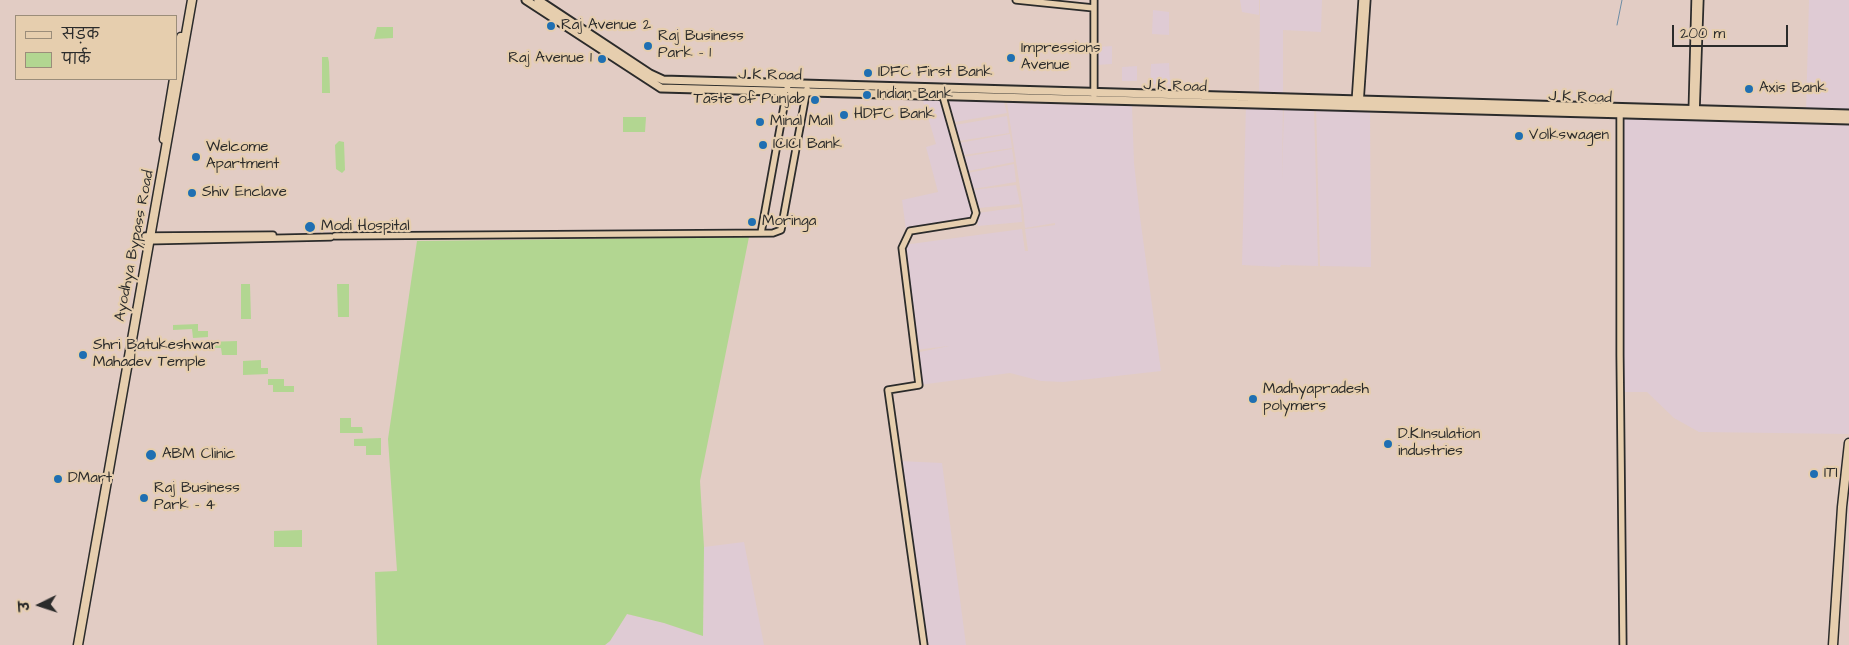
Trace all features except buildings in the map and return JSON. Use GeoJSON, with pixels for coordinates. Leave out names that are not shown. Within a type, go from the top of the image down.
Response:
{"type":"FeatureCollection","features":[{"type":"Feature","properties":{"kind":"main road"},"geometry":{"type":"LineString","coordinates":[[178,54],[188,0]]}},
{"type":"Feature","properties":{"kind":"main road","name":"Ayodhya Bypass Road"},"geometry":{"type":"LineString","coordinates":[[74,645],[147,239],[153,228],[192,0]]}},
{"type":"Feature","properties":{"kind":"main road"},"geometry":{"type":"LineString","coordinates":[[526,0],[660,83]]}},
{"type":"Feature","properties":{"kind":"main road"},"geometry":{"type":"LineString","coordinates":[[538,0],[660,83]]}},
{"type":"Feature","properties":{"kind":"main road","name":"Ayodhya Bypass Road"},"geometry":{"type":"LineString","coordinates":[[78,645],[174,80]]}},
{"type":"Feature","properties":{"kind":"main road","name":"J K Road"},"geometry":{"type":"LineString","coordinates":[[660,83],[1694,112],[1849,114]]}},
{"type":"Feature","properties":{"kind":"main road","name":"J K Road"},"geometry":{"type":"LineString","coordinates":[[1694,112],[1849,120]]}},
{"type":"Feature","properties":{"kind":"main road"},"geometry":{"type":"LineString","coordinates":[[1835,645],[1849,443]]}},
{"type":"Feature","properties":{"kind":"main road"},"geometry":{"type":"LineString","coordinates":[[1846,491],[1849,466]]}},
{"type":"Feature","properties":{"kind":"street"},"geometry":{"type":"LineString","coordinates":[[1016,0],[1094,8]]}},
{"type":"Feature","properties":{"kind":"street"},"geometry":{"type":"LineString","coordinates":[[1094,0],[1094,96]]}},
{"type":"Feature","properties":{"kind":"street"},"geometry":{"type":"LineString","coordinates":[[1358,103],[1362,0]]}},
{"type":"Feature","properties":{"kind":"street"},"geometry":{"type":"LineString","coordinates":[[1358,103],[1367,0]]}},
{"type":"Feature","properties":{"kind":"street"},"geometry":{"type":"LineString","coordinates":[[1694,112],[1695,0]]}},
{"type":"Feature","properties":{"kind":"street"},"geometry":{"type":"LineString","coordinates":[[1694,112],[1700,0]]}},
{"type":"Feature","properties":{"kind":"street"},"geometry":{"type":"LineString","coordinates":[[761,232],[787,87]]}},
{"type":"Feature","properties":{"kind":"street"},"geometry":{"type":"LineString","coordinates":[[147,239],[333,235],[779,231],[782,227],[807,88]]}},
{"type":"Feature","properties":{"kind":"street"},"geometry":{"type":"LineString","coordinates":[[924,645],[888,390],[919,385],[902,248],[910,231],[973,221],[976,213],[942,91]]}},
{"type":"Feature","properties":{"kind":"street"},"geometry":{"type":"LineString","coordinates":[[1620,110],[1623,645]]}},
{"type":"Feature","properties":{"kind":"shaded area"},"geometry":{"type":"Polygon","coordinates":[[[1240,0],[1259,0],[1259,15],[1242,12],[1240,0]]]}},
{"type":"Feature","properties":{"kind":"shaded area"},"geometry":{"type":"Polygon","coordinates":[[[1260,0],[1322,0],[1321,32],[1283,30],[1283,98],[1259,97],[1260,0]]]}},
{"type":"Feature","properties":{"kind":"shaded area"},"geometry":{"type":"Polygon","coordinates":[[[1809,0],[1849,0],[1849,114],[1806,112],[1809,0]]]}},
{"type":"Feature","properties":{"kind":"shaded area"},"geometry":{"type":"Polygon","coordinates":[[[1153,10],[1169,12],[1169,35],[1152,34],[1153,10]]]}},
{"type":"Feature","properties":{"kind":"shaded area"},"geometry":{"type":"Polygon","coordinates":[[[1112,46],[1112,64],[1097,65],[1097,47],[1112,46]]]}},
{"type":"Feature","properties":{"kind":"shaded area"},"geometry":{"type":"Polygon","coordinates":[[[1169,63],[1170,84],[1150,84],[1151,64],[1169,63]]]}},
{"type":"Feature","properties":{"kind":"shaded area"},"geometry":{"type":"Polygon","coordinates":[[[1137,66],[1137,81],[1122,81],[1122,67],[1137,66]]]}},
{"type":"Feature","properties":{"kind":"shaded area"},"geometry":{"type":"Polygon","coordinates":[[[921,94],[942,94],[977,218],[978,213],[1021,207],[1022,222],[978,226],[978,221],[907,237],[902,200],[938,192],[926,147],[936,144],[921,94]]]}},
{"type":"Feature","properties":{"kind":"shaded area"},"geometry":{"type":"Polygon","coordinates":[[[948,98],[1003,99],[1007,113],[955,122],[948,98]]]}},
{"type":"Feature","properties":{"kind":"shaded area"},"geometry":{"type":"Polygon","coordinates":[[[1007,103],[1132,106],[1134,163],[1161,371],[1063,382],[1041,381],[1010,373],[919,385],[915,353],[949,346],[915,350],[903,245],[1022,229],[1025,251],[1028,251],[1025,229],[1055,225],[1055,223],[1025,228],[1007,103]]]}},
{"type":"Feature","properties":{"kind":"shaded area"},"geometry":{"type":"Polygon","coordinates":[[[1246,103],[1283,104],[1282,181],[1284,107],[1314,105],[1318,266],[1242,265],[1246,103]]]}},
{"type":"Feature","properties":{"kind":"shaded area"},"geometry":{"type":"Polygon","coordinates":[[[1316,105],[1370,106],[1371,267],[1320,266],[1316,105]]]}},
{"type":"Feature","properties":{"kind":"shaded area"},"geometry":{"type":"Polygon","coordinates":[[[1618,113],[1849,120],[1849,434],[1699,432],[1674,418],[1647,392],[1621,392],[1618,113]]]}},
{"type":"Feature","properties":{"kind":"shaded area"},"geometry":{"type":"Polygon","coordinates":[[[1007,116],[1009,133],[959,141],[955,125],[1007,116]]]}},
{"type":"Feature","properties":{"kind":"shaded area"},"geometry":{"type":"Polygon","coordinates":[[[1010,134],[1012,148],[963,155],[959,143],[1010,134]]]}},
{"type":"Feature","properties":{"kind":"shaded area"},"geometry":{"type":"Polygon","coordinates":[[[1012,149],[1014,162],[968,171],[963,157],[1012,149]]]}},
{"type":"Feature","properties":{"kind":"shaded area"},"geometry":{"type":"Polygon","coordinates":[[[1014,164],[1016,182],[973,189],[968,173],[1014,164]]]}},
{"type":"Feature","properties":{"kind":"shaded area"},"geometry":{"type":"Polygon","coordinates":[[[1016,185],[1020,204],[979,208],[973,190],[1016,185]]]}},
{"type":"Feature","properties":{"kind":"shaded area"},"geometry":{"type":"Polygon","coordinates":[[[899,461],[942,463],[966,645],[924,645],[899,461]]]}},
{"type":"Feature","properties":{"kind":"shaded area"},"geometry":{"type":"Polygon","coordinates":[[[744,542],[764,645],[605,645],[610,641],[627,614],[664,623],[703,636],[704,547],[744,542]]]}},
{"type":"Feature","properties":{"kind":"green space"},"geometry":{"type":"Polygon","coordinates":[[[377,27],[393,27],[393,38],[374,39],[377,27]]]}},
{"type":"Feature","properties":{"kind":"green space"},"geometry":{"type":"Polygon","coordinates":[[[322,57],[328,57],[330,93],[322,93],[322,57]]]}},
{"type":"Feature","properties":{"kind":"green space"},"geometry":{"type":"Polygon","coordinates":[[[623,117],[646,117],[645,132],[623,132],[623,117]]]}},
{"type":"Feature","properties":{"kind":"green space"},"geometry":{"type":"Polygon","coordinates":[[[339,141],[344,142],[345,170],[342,173],[336,169],[335,145],[339,141]]]}},
{"type":"Feature","properties":{"kind":"green space"},"geometry":{"type":"Polygon","coordinates":[[[749,237],[700,481],[704,547],[703,636],[664,623],[627,614],[610,641],[605,645],[377,645],[375,572],[397,571],[388,439],[417,241],[749,237]]]}},
{"type":"Feature","properties":{"kind":"green space"},"geometry":{"type":"Polygon","coordinates":[[[241,284],[250,284],[251,319],[241,319],[241,284]]]}},
{"type":"Feature","properties":{"kind":"green space"},"geometry":{"type":"Polygon","coordinates":[[[337,284],[349,284],[349,317],[338,317],[337,284]]]}},
{"type":"Feature","properties":{"kind":"green space"},"geometry":{"type":"Polygon","coordinates":[[[198,324],[198,331],[208,331],[208,337],[193,338],[192,329],[173,330],[173,325],[198,324]]]}},
{"type":"Feature","properties":{"kind":"green space"},"geometry":{"type":"Polygon","coordinates":[[[237,341],[237,355],[222,355],[221,348],[207,348],[207,342],[237,341]]]}},
{"type":"Feature","properties":{"kind":"green space"},"geometry":{"type":"Polygon","coordinates":[[[261,360],[261,368],[268,368],[268,374],[243,375],[243,361],[261,360]]]}},
{"type":"Feature","properties":{"kind":"green space"},"geometry":{"type":"Polygon","coordinates":[[[268,379],[284,379],[284,386],[294,386],[294,392],[273,392],[273,385],[268,385],[268,379]]]}},
{"type":"Feature","properties":{"kind":"green space"},"geometry":{"type":"Polygon","coordinates":[[[340,418],[351,418],[351,427],[362,427],[363,433],[340,433],[340,418]]]}},
{"type":"Feature","properties":{"kind":"green space"},"geometry":{"type":"Polygon","coordinates":[[[381,438],[381,455],[366,455],[366,446],[354,446],[354,439],[381,438]]]}},
{"type":"Feature","properties":{"kind":"green space"},"geometry":{"type":"Polygon","coordinates":[[[302,530],[302,547],[274,547],[274,531],[302,530]]]}},
{"type":"Feature","properties":{"kind":"waterway"},"geometry":{"type":"LineString","coordinates":[[1617,25],[1622,0]]}},
{"type":"Feature","properties":{"kind":"place","name":"Raj Avenue 2"},"geometry":{"type":"Point","coordinates":[551,26]}},
{"type":"Feature","properties":{"kind":"place","name":"Raj Business Park - 1"},"geometry":{"type":"Point","coordinates":[648,46]}},
{"type":"Feature","properties":{"kind":"place","name":"Impressions Avenue"},"geometry":{"type":"Point","coordinates":[1011,58]}},
{"type":"Feature","properties":{"kind":"place","name":"Raj Avenue 1"},"geometry":{"type":"Point","coordinates":[602,59]}},
{"type":"Feature","properties":{"kind":"place","name":"IDFC First Bank"},"geometry":{"type":"Point","coordinates":[868,73]}},
{"type":"Feature","properties":{"kind":"place","name":"Axis Bank"},"geometry":{"type":"Point","coordinates":[1749,89]}},
{"type":"Feature","properties":{"kind":"place","name":"Indian Bank"},"geometry":{"type":"Point","coordinates":[867,95]}},
{"type":"Feature","properties":{"kind":"place","name":"Taste of Punjab"},"geometry":{"type":"Point","coordinates":[815,100]}},
{"type":"Feature","properties":{"kind":"place","name":"HDFC Bank"},"geometry":{"type":"Point","coordinates":[844,115]}},
{"type":"Feature","properties":{"kind":"place","name":"Minal Mall"},"geometry":{"type":"Point","coordinates":[760,122]}},
{"type":"Feature","properties":{"kind":"place","name":"Volkswagen"},"geometry":{"type":"Point","coordinates":[1519,136]}},
{"type":"Feature","properties":{"kind":"place","name":"ICICI Bank"},"geometry":{"type":"Point","coordinates":[763,145]}},
{"type":"Feature","properties":{"kind":"place","name":"Welcome Apartment"},"geometry":{"type":"Point","coordinates":[196,157]}},
{"type":"Feature","properties":{"kind":"place","name":"Shiv Enclave"},"geometry":{"type":"Point","coordinates":[192,193]}},
{"type":"Feature","properties":{"kind":"place","name":"Moringa"},"geometry":{"type":"Point","coordinates":[752,222]}},
{"type":"Feature","properties":{"kind":"place","name":"Modi Hospital"},"geometry":{"type":"Point","coordinates":[310,227]}},
{"type":"Feature","properties":{"kind":"place","name":"Shri Batukeshwar Mahadev Temple"},"geometry":{"type":"Point","coordinates":[83,355]}},
{"type":"Feature","properties":{"kind":"place","name":"Madhyapradesh polymers"},"geometry":{"type":"Point","coordinates":[1253,399]}},
{"type":"Feature","properties":{"kind":"place","name":"D.K.Insulation industries"},"geometry":{"type":"Point","coordinates":[1388,444]}},
{"type":"Feature","properties":{"kind":"place","name":"ABM Clinic"},"geometry":{"type":"Point","coordinates":[151,455]}},
{"type":"Feature","properties":{"kind":"place","name":"ITI"},"geometry":{"type":"Point","coordinates":[1814,474]}},
{"type":"Feature","properties":{"kind":"place","name":"DMart"},"geometry":{"type":"Point","coordinates":[58,479]}},
{"type":"Feature","properties":{"kind":"place","name":"Raj Business Park - 4"},"geometry":{"type":"Point","coordinates":[144,498]}}]}
